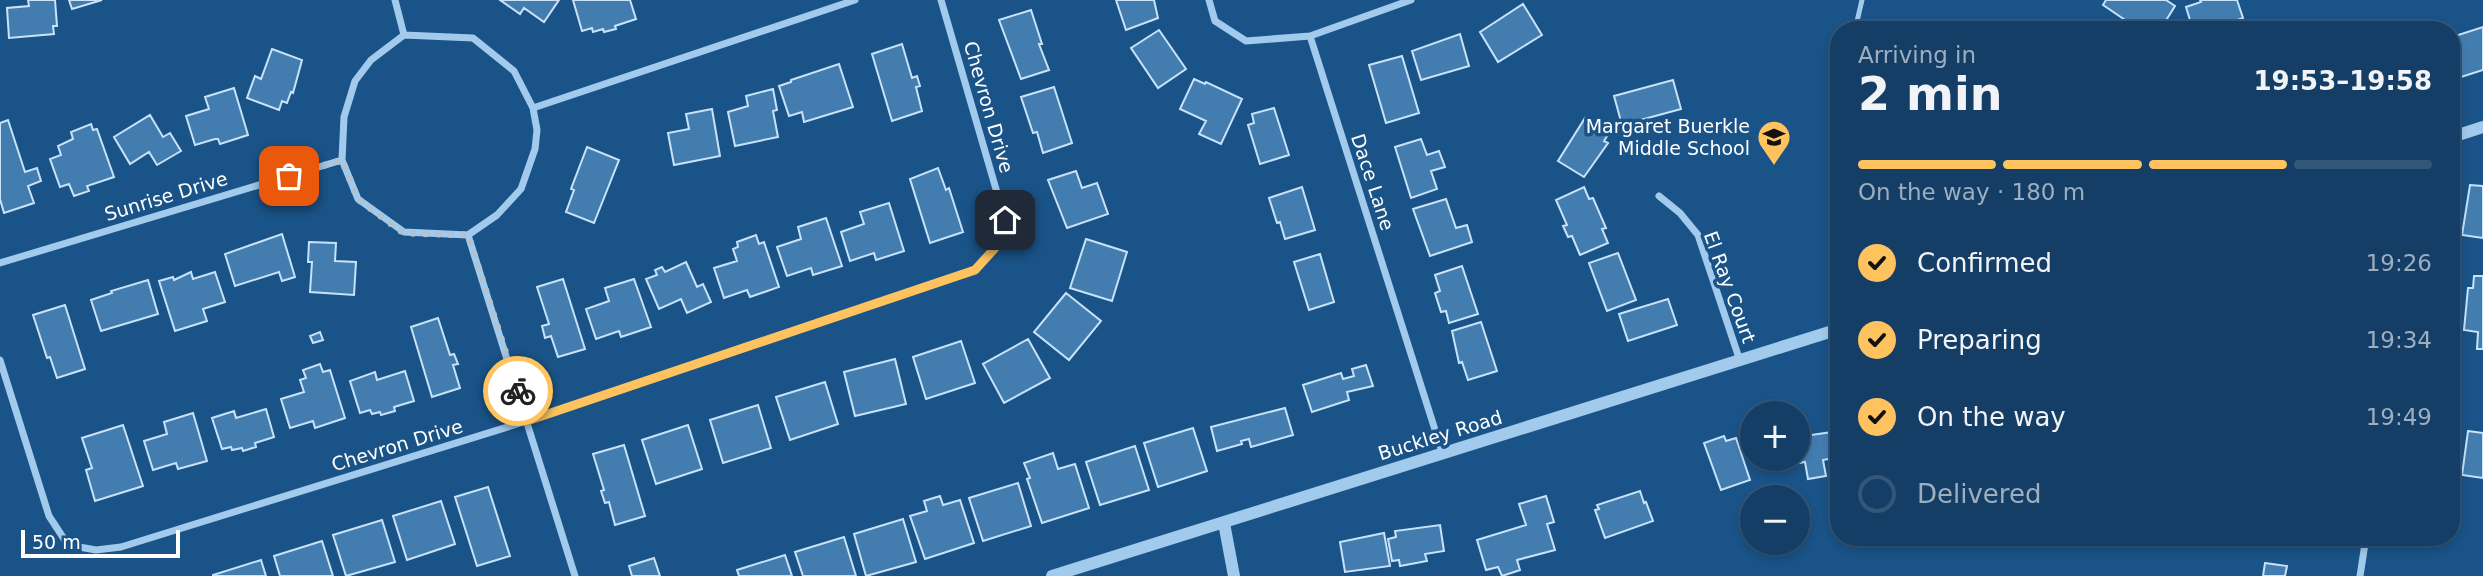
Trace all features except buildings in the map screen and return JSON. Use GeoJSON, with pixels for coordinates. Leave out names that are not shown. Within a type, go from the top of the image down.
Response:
{"type":"FeatureCollection","features":[{"type":"Feature","properties":{"kind":"street"},"geometry":{"type":"LineString","coordinates":[[395,0],[404,35]]}},
{"type":"Feature","properties":{"kind":"street"},"geometry":{"type":"LineString","coordinates":[[533,108],[855,0]]}},
{"type":"Feature","properties":{"kind":"street","name":"Chevron Drive"},"geometry":{"type":"LineString","coordinates":[[0,360],[49,516],[68,545],[96,550],[121,547],[527,421],[975,270],[995,248],[1005,220],[941,0]]}},
{"type":"Feature","properties":{"kind":"street"},"geometry":{"type":"LineString","coordinates":[[1209,0],[1215,21],[1246,41],[1310,36],[1411,0]]}},
{"type":"Feature","properties":{"kind":"street"},"geometry":{"type":"LineString","coordinates":[[404,35],[473,38],[514,71],[533,108],[537,131],[536,149],[521,188],[497,215],[468,235],[404,233],[358,199],[342,160],[344,117],[355,82],[371,60],[404,35]]}},
{"type":"Feature","properties":{"kind":"street","name":"Dace Lane"},"geometry":{"type":"LineString","coordinates":[[1310,36],[1443,454]]}},
{"type":"Feature","properties":{"kind":"street"},"geometry":{"type":"LineString","coordinates":[[2460,134],[2483,127]]}},
{"type":"Feature","properties":{"kind":"street","name":"Sunrise Drive"},"geometry":{"type":"LineString","coordinates":[[0,263],[342,160]]}},
{"type":"Feature","properties":{"kind":"street","name":"El Ray Court"},"geometry":{"type":"LineString","coordinates":[[1658,196],[1680,213],[1698,235],[1740,360]]}},
{"type":"Feature","properties":{"kind":"street"},"geometry":{"type":"LineString","coordinates":[[468,235],[575,576]]}},
{"type":"Feature","properties":{"kind":"street","name":"Buckley Road"},"geometry":{"type":"LineString","coordinates":[[1052,576],[1830,332]]}},
{"type":"Feature","properties":{"kind":"street"},"geometry":{"type":"LineString","coordinates":[[1224,523],[1234,576]]}},
{"type":"Feature","properties":{"kind":"street"},"geometry":{"type":"LineString","coordinates":[[2360,576],[2365,546]]}},
{"type":"Feature","properties":{"kind":"lane"},"geometry":{"type":"LineString","coordinates":[[1858,21],[1861,0]]}},
{"type":"Feature","properties":{"kind":"way so far"},"geometry":{"type":"LineString","coordinates":[[289,176],[342,160],[358,199],[404,233],[468,235],[518,391]]}},
{"type":"Feature","properties":{"kind":"place","name":"Margaret Buerkle Middle School"},"geometry":{"type":"Point","coordinates":[1774,167]}},
{"type":"Feature","properties":{"kind":"route"},"geometry":{"type":"LineString","coordinates":[[518,391],[527,421],[975,270],[995,248],[1005,220]]}}]}
